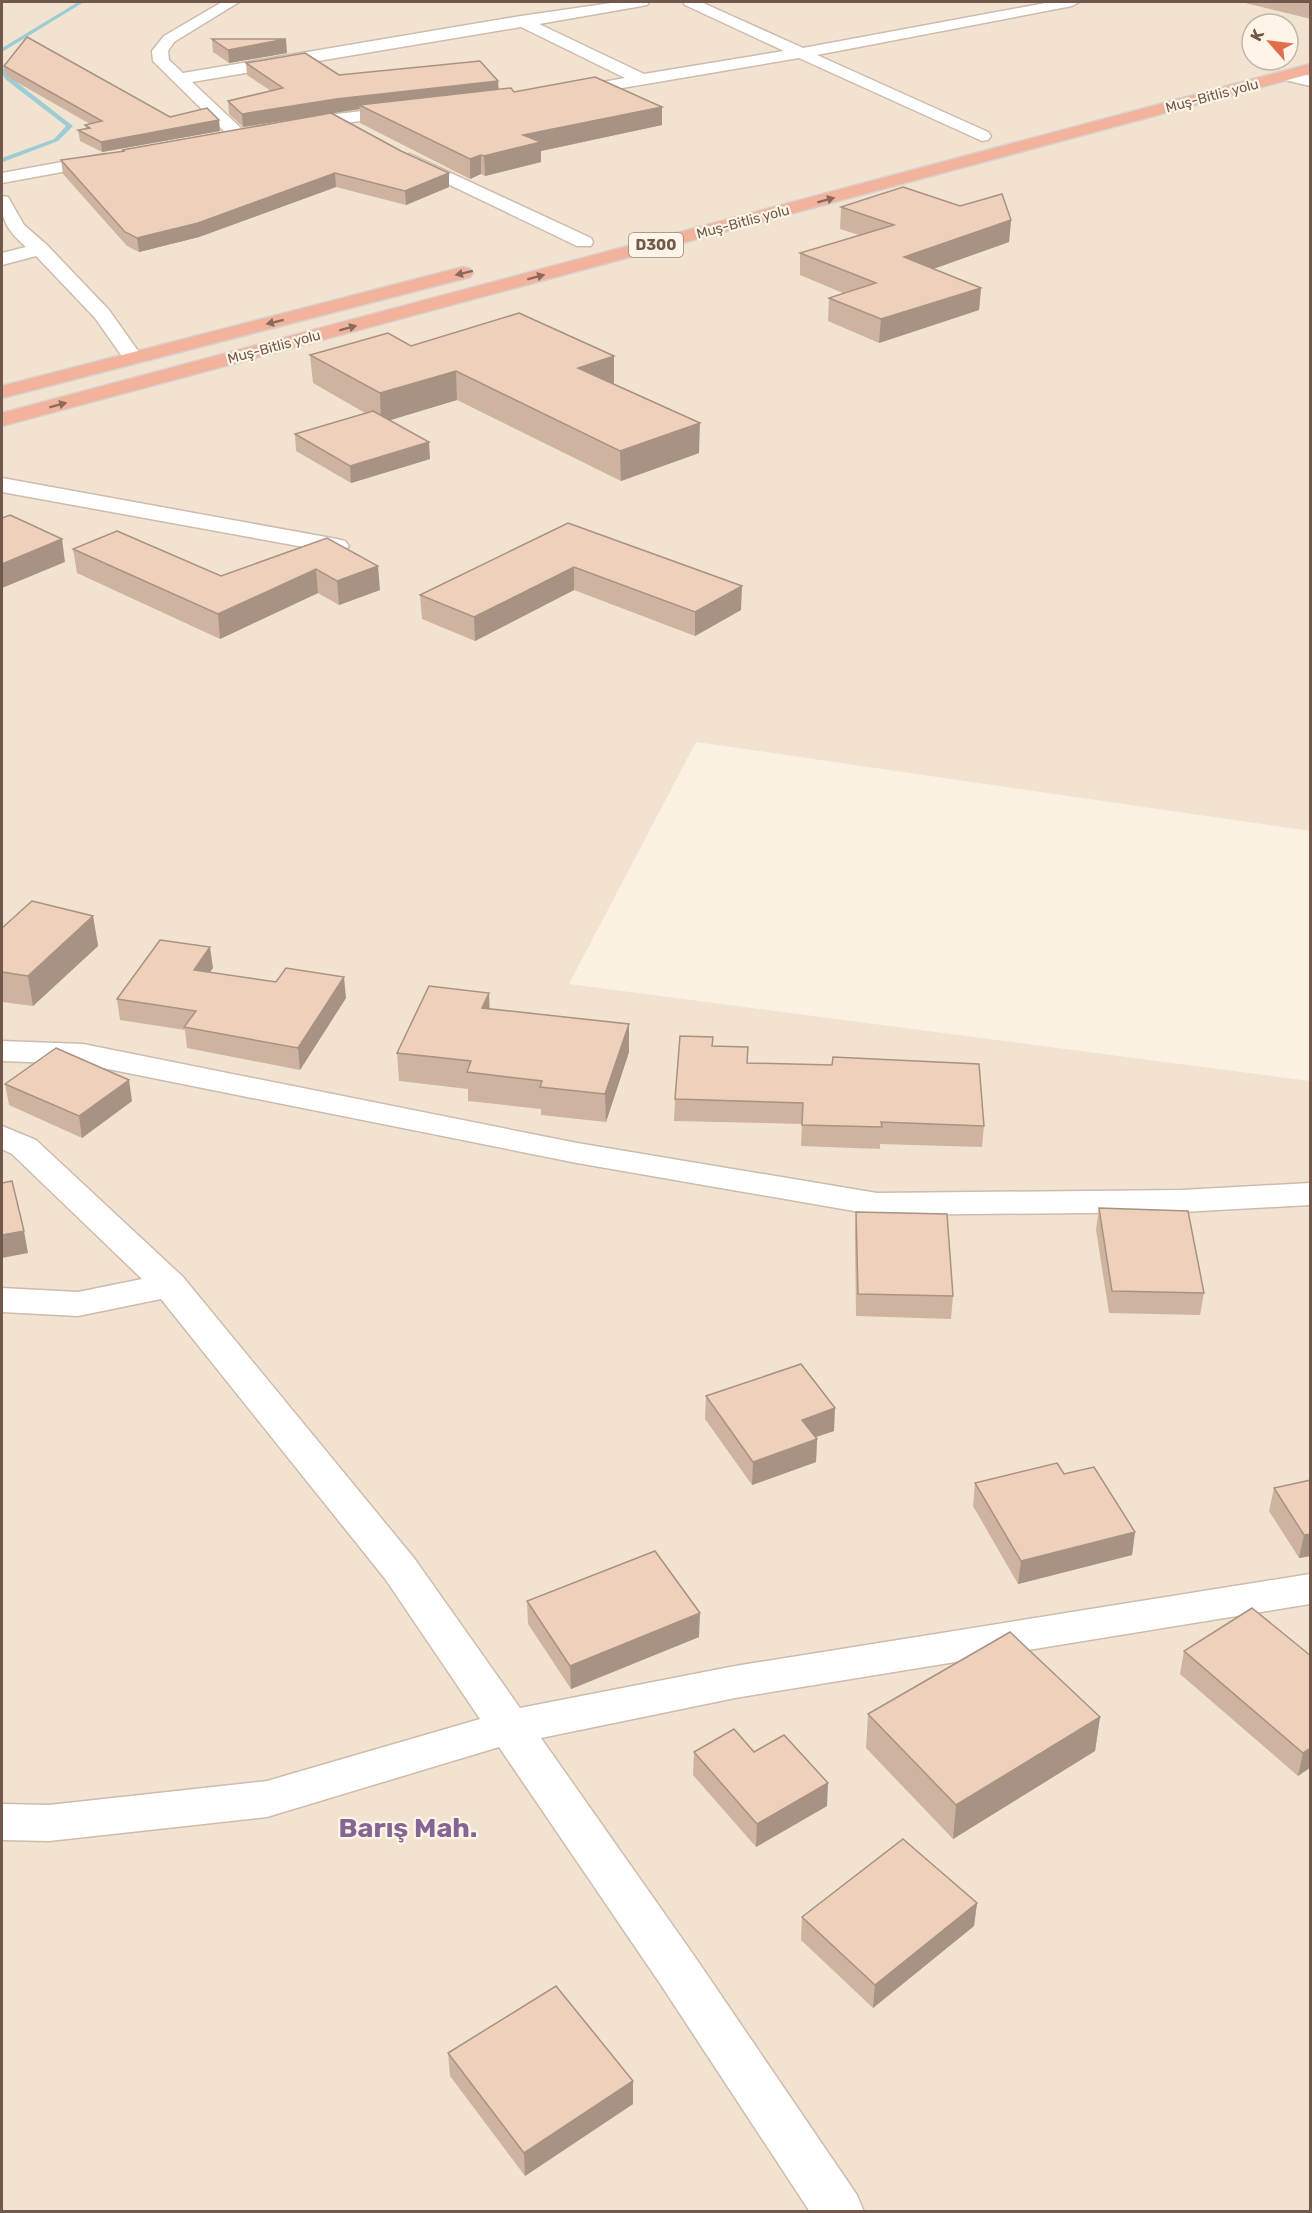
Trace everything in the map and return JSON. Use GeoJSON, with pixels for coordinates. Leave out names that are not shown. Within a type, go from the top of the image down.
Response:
{"type":"FeatureCollection","features":[{"type":"Feature","properties":{"kind":"highway","name":"Muş-Bitlis yolu"},"geometry":{"type":"LineString","coordinates":[[2,420],[1311,69]]}},
{"type":"Feature","properties":{"kind":"highway"},"geometry":{"type":"LineString","coordinates":[[960,142],[988,135]]}},
{"type":"Feature","properties":{"kind":"highway","name":"D300"},"geometry":{"type":"LineString","coordinates":[[561,248],[607,236]]}},
{"type":"Feature","properties":{"kind":"highway","name":"Muş-Bitlis yolu"},"geometry":{"type":"LineString","coordinates":[[2,392],[480,269]]}},
{"type":"Feature","properties":{"kind":"street"},"geometry":{"type":"LineString","coordinates":[[232,2],[169,39],[160,51],[161,61],[238,135]]}},
{"type":"Feature","properties":{"kind":"street"},"geometry":{"type":"LineString","coordinates":[[179,79],[642,2]]}},
{"type":"Feature","properties":{"kind":"street"},"geometry":{"type":"LineString","coordinates":[[690,2],[988,135]]}},
{"type":"Feature","properties":{"kind":"street"},"geometry":{"type":"LineString","coordinates":[[550,95],[801,53],[1072,2]]}},
{"type":"Feature","properties":{"kind":"street"},"geometry":{"type":"LineString","coordinates":[[521,21],[644,80]]}},
{"type":"Feature","properties":{"kind":"street"},"geometry":{"type":"LineString","coordinates":[[1287,76],[1311,81]]}},
{"type":"Feature","properties":{"kind":"street"},"geometry":{"type":"LineString","coordinates":[[279,127],[425,109]]}},
{"type":"Feature","properties":{"kind":"street"},"geometry":{"type":"LineString","coordinates":[[334,119],[362,134]]}},
{"type":"Feature","properties":{"kind":"street"},"geometry":{"type":"LineString","coordinates":[[215,139],[258,131]]}},
{"type":"Feature","properties":{"kind":"street"},"geometry":{"type":"LineString","coordinates":[[390,149],[584,242]]}},
{"type":"Feature","properties":{"kind":"street"},"geometry":{"type":"LineString","coordinates":[[2,178],[124,155]]}},
{"type":"Feature","properties":{"kind":"street"},"geometry":{"type":"LineString","coordinates":[[2,201],[16,228],[40,249],[102,314],[133,358]]}},
{"type":"Feature","properties":{"kind":"street"},"geometry":{"type":"LineString","coordinates":[[2,259],[40,249]]}},
{"type":"Feature","properties":{"kind":"street"},"geometry":{"type":"LineString","coordinates":[[2,485],[337,546]]}},
{"type":"Feature","properties":{"kind":"street"},"geometry":{"type":"LineString","coordinates":[[2,1051],[83,1054],[577,1153],[877,1204],[1182,1201],[1311,1194]]}},
{"type":"Feature","properties":{"kind":"street"},"geometry":{"type":"LineString","coordinates":[[2,1136],[24,1147],[170,1285],[400,1569],[678,1971],[839,2211]]}},
{"type":"Feature","properties":{"kind":"street"},"geometry":{"type":"LineString","coordinates":[[2,1300],[78,1304],[170,1285]]}},
{"type":"Feature","properties":{"kind":"street"},"geometry":{"type":"LineString","coordinates":[[2,1822],[49,1823],[267,1799],[510,1727],[735,1682],[1311,1589]]}},
{"type":"Feature","properties":{"kind":"shaded area"},"geometry":{"type":"Polygon","coordinates":[[[2,2],[1310,2],[1310,831],[696,742],[569,984],[1310,1081],[1310,2211],[2,2212],[2,2]]]}},
{"type":"Feature","properties":{"kind":"building"},"geometry":{"type":"Polygon","coordinates":[[[27,37],[170,117],[207,108],[219,120],[101,142],[78,130],[90,128],[85,125],[102,121],[4,66],[27,37]]]}},
{"type":"Feature","properties":{"kind":"building"},"geometry":{"type":"Polygon","coordinates":[[[212,39],[286,39],[228,50],[212,39]]]}},
{"type":"Feature","properties":{"kind":"building"},"geometry":{"type":"Polygon","coordinates":[[[305,53],[339,75],[480,61],[498,81],[336,99],[242,114],[228,101],[283,88],[246,63],[305,53]]]}},
{"type":"Feature","properties":{"kind":"building"},"geometry":{"type":"Polygon","coordinates":[[[595,77],[662,107],[523,135],[541,142],[470,159],[359,105],[511,88],[514,92],[595,77]]]}},
{"type":"Feature","properties":{"kind":"building"},"geometry":{"type":"Polygon","coordinates":[[[331,113],[401,151],[449,173],[405,191],[335,173],[198,223],[137,238],[125,232],[61,160],[125,151],[122,150],[331,113]]]}},
{"type":"Feature","properties":{"kind":"building"},"geometry":{"type":"Polygon","coordinates":[[[903,187],[960,206],[1002,194],[1011,220],[904,257],[981,288],[881,319],[829,298],[876,283],[800,253],[894,225],[841,207],[903,187]]]}},
{"type":"Feature","properties":{"kind":"building"},"geometry":{"type":"Polygon","coordinates":[[[519,313],[614,356],[578,368],[700,423],[620,451],[456,371],[380,393],[310,355],[388,333],[411,346],[519,313]]]}},
{"type":"Feature","properties":{"kind":"building"},"geometry":{"type":"Polygon","coordinates":[[[373,411],[429,442],[350,466],[295,434],[373,411]]]}},
{"type":"Feature","properties":{"kind":"building"},"geometry":{"type":"Polygon","coordinates":[[[10,515],[62,539],[2,564],[2,518],[10,515]]]}},
{"type":"Feature","properties":{"kind":"building"},"geometry":{"type":"Polygon","coordinates":[[[568,523],[742,586],[695,612],[574,567],[474,617],[420,595],[568,523]]]}},
{"type":"Feature","properties":{"kind":"building"},"geometry":{"type":"Polygon","coordinates":[[[117,531],[221,576],[327,538],[378,566],[337,581],[316,569],[218,614],[73,549],[117,531]]]}},
{"type":"Feature","properties":{"kind":"building"},"geometry":{"type":"Polygon","coordinates":[[[32,901],[93,916],[28,976],[2,972],[2,928],[32,901]]]}},
{"type":"Feature","properties":{"kind":"building"},"geometry":{"type":"Polygon","coordinates":[[[160,940],[210,947],[194,970],[276,982],[286,968],[344,977],[298,1048],[184,1027],[196,1011],[117,999],[160,940]]]}},
{"type":"Feature","properties":{"kind":"building"},"geometry":{"type":"Polygon","coordinates":[[[429,986],[489,993],[482,1008],[629,1024],[605,1094],[540,1087],[542,1081],[467,1072],[471,1061],[397,1053],[429,986]]]}},
{"type":"Feature","properties":{"kind":"building"},"geometry":{"type":"Polygon","coordinates":[[[680,1036],[713,1037],[712,1046],[748,1047],[747,1063],[832,1065],[833,1057],[979,1064],[984,1126],[881,1122],[882,1127],[802,1125],[803,1103],[675,1099],[680,1036]]]}},
{"type":"Feature","properties":{"kind":"building"},"geometry":{"type":"Polygon","coordinates":[[[56,1048],[129,1080],[79,1116],[5,1084],[56,1048]]]}},
{"type":"Feature","properties":{"kind":"building"},"geometry":{"type":"Polygon","coordinates":[[[12,1181],[24,1231],[2,1235],[2,1183],[12,1181]]]}},
{"type":"Feature","properties":{"kind":"building"},"geometry":{"type":"Polygon","coordinates":[[[1099,1208],[1188,1211],[1204,1293],[1112,1291],[1099,1208]]]}},
{"type":"Feature","properties":{"kind":"building"},"geometry":{"type":"Polygon","coordinates":[[[856,1212],[947,1214],[953,1296],[858,1294],[856,1212]]]}},
{"type":"Feature","properties":{"kind":"building"},"geometry":{"type":"Polygon","coordinates":[[[801,1364],[835,1408],[802,1420],[817,1439],[753,1462],[706,1396],[801,1364]]]}},
{"type":"Feature","properties":{"kind":"building"},"geometry":{"type":"Polygon","coordinates":[[[1057,1463],[1064,1474],[1094,1467],[1135,1532],[1021,1561],[975,1483],[1057,1463]]]}},
{"type":"Feature","properties":{"kind":"building"},"geometry":{"type":"Polygon","coordinates":[[[1311,1480],[1311,1534],[1304,1535],[1274,1488],[1311,1480]]]}},
{"type":"Feature","properties":{"kind":"building"},"geometry":{"type":"Polygon","coordinates":[[[655,1551],[700,1613],[570,1666],[527,1601],[655,1551]]]}},
{"type":"Feature","properties":{"kind":"building"},"geometry":{"type":"Polygon","coordinates":[[[1252,1608],[1311,1656],[1311,1748],[1303,1753],[1184,1651],[1252,1608]]]}},
{"type":"Feature","properties":{"kind":"building"},"geometry":{"type":"Polygon","coordinates":[[[1010,1632],[1100,1717],[956,1805],[868,1714],[1010,1632]]]}},
{"type":"Feature","properties":{"kind":"building"},"geometry":{"type":"Polygon","coordinates":[[[734,1729],[754,1752],[784,1735],[828,1783],[757,1824],[694,1752],[734,1729]]]}},
{"type":"Feature","properties":{"kind":"building"},"geometry":{"type":"Polygon","coordinates":[[[903,1839],[977,1903],[875,1985],[802,1917],[903,1839]]]}},
{"type":"Feature","properties":{"kind":"building"},"geometry":{"type":"Polygon","coordinates":[[[556,1986],[633,2081],[524,2153],[448,2053],[556,1986]]]}},
{"type":"Feature","properties":{"kind":"waterway"},"geometry":{"type":"LineString","coordinates":[[2,50],[81,2]]}},
{"type":"Feature","properties":{"kind":"waterway"},"geometry":{"type":"LineString","coordinates":[[2,67],[7,78],[70,126],[56,140],[3,160]]}},
{"type":"Feature","properties":{"kind":"district","name":"Barış Mah."},"geometry":{"type":"Point","coordinates":[408,1828]}}]}
